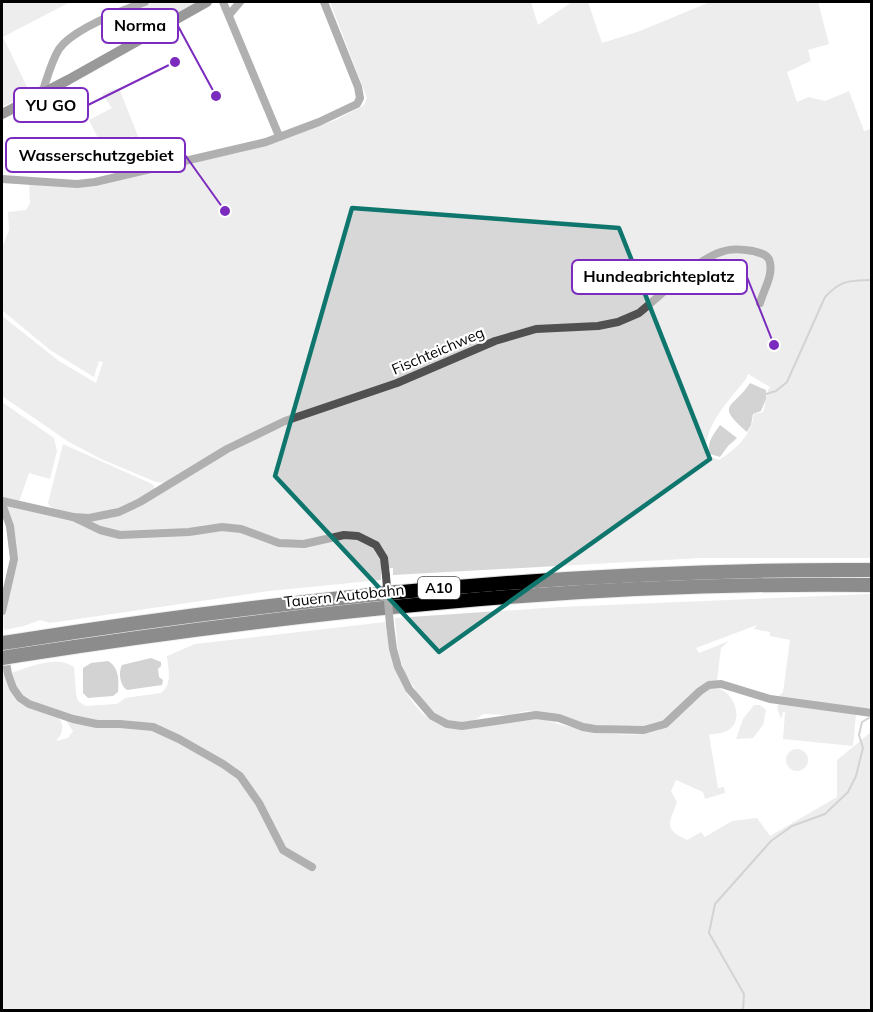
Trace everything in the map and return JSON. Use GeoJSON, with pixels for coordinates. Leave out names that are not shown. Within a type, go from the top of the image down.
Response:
{"type":"FeatureCollection","features":[{"type":"Feature","properties":{"kind":"highway","name":"Tauern Autobahn"},"geometry":{"type":"LineString","coordinates":[[4,641],[177,617],[392,592],[702,573],[872,570]]}},
{"type":"Feature","properties":{"kind":"highway","name":"Tauern Autobahn"},"geometry":{"type":"LineString","coordinates":[[8,657],[178,631],[477,599],[716,587],[872,585]]}},
{"type":"Feature","properties":{"kind":"main road"},"geometry":{"type":"LineString","coordinates":[[2,114],[207,2]]}},
{"type":"Feature","properties":{"kind":"street"},"geometry":{"type":"LineString","coordinates":[[42,93],[53,62],[60,48],[67,41],[94,24],[146,2]]}},
{"type":"Feature","properties":{"kind":"street"},"geometry":{"type":"LineString","coordinates":[[223,2],[279,136]]}},
{"type":"Feature","properties":{"kind":"street"},"geometry":{"type":"LineString","coordinates":[[229,15],[240,2]]}},
{"type":"Feature","properties":{"kind":"street"},"geometry":{"type":"LineString","coordinates":[[2,179],[76,184],[95,182],[247,147],[329,117],[357,104],[360,98],[358,87],[324,2]]}},
{"type":"Feature","properties":{"kind":"street","name":"Fischteichweg"},"geometry":{"type":"LineString","coordinates":[[73,517],[89,518],[119,512],[141,502],[227,449],[285,421],[397,383],[495,341],[536,329],[598,326],[630,318],[698,266],[722,251],[748,250],[762,253],[767,257],[770,263],[770,274],[760,303]]}},
{"type":"Feature","properties":{"kind":"street"},"geometry":{"type":"LineString","coordinates":[[2,502],[73,517],[100,530],[120,535],[189,532],[222,526],[241,529],[279,543],[304,544],[344,534],[358,536],[376,545],[384,558],[393,649],[398,667],[409,689],[432,716],[447,723],[462,726],[536,715],[559,718],[583,728],[644,730],[665,724],[700,691],[709,685],[721,684],[770,699],[872,713]]}},
{"type":"Feature","properties":{"kind":"street"},"geometry":{"type":"LineString","coordinates":[[2,502],[10,526],[14,559],[2,611]]}},
{"type":"Feature","properties":{"kind":"street"},"geometry":{"type":"LineString","coordinates":[[4,641],[9,674],[13,688],[20,698],[29,704],[73,719],[97,724],[153,727],[224,764],[240,776],[259,803],[283,850],[312,867]]}},
{"type":"Feature","properties":{"kind":"highlighted area"},"geometry":{"type":"Polygon","coordinates":[[[352,208],[619,228],[710,459],[439,652],[275,476],[352,208]]]}},
{"type":"Feature","properties":{"kind":"shaded area"},"geometry":{"type":"Polygon","coordinates":[[[2,2],[70,2],[3,37],[29,91],[40,85],[38,90],[2,107],[2,2]]]}},
{"type":"Feature","properties":{"kind":"shaded area"},"geometry":{"type":"Polygon","coordinates":[[[154,2],[197,2],[128,39],[127,36],[141,24],[143,17],[135,16],[132,10],[154,2]]]}},
{"type":"Feature","properties":{"kind":"shaded area"},"geometry":{"type":"Polygon","coordinates":[[[330,2],[531,2],[538,25],[572,2],[588,2],[602,43],[640,31],[710,2],[818,2],[829,44],[808,50],[811,61],[787,72],[797,102],[809,97],[825,101],[849,91],[864,131],[871,129],[871,558],[701,558],[393,575],[393,568],[381,569],[381,580],[269,591],[50,623],[40,620],[4,630],[4,610],[14,571],[16,551],[7,505],[72,519],[110,536],[113,532],[87,520],[115,513],[141,502],[272,429],[305,415],[402,383],[482,348],[513,338],[542,331],[601,327],[623,323],[639,315],[711,259],[730,252],[749,251],[767,261],[768,271],[756,302],[764,303],[773,270],[769,256],[753,248],[725,247],[712,252],[696,263],[641,310],[629,317],[599,323],[545,326],[514,331],[402,379],[279,422],[247,437],[166,483],[156,482],[101,459],[69,442],[2,396],[2,316],[59,361],[96,383],[103,362],[99,361],[94,377],[50,350],[2,310],[2,248],[9,230],[8,212],[26,210],[30,203],[29,182],[76,186],[105,182],[238,153],[336,120],[364,105],[367,98],[330,2]],[[748,374],[713,424],[706,444],[706,455],[719,460],[742,441],[750,429],[754,414],[763,412],[770,387],[748,374]]]}},
{"type":"Feature","properties":{"kind":"shaded area"},"geometry":{"type":"Polygon","coordinates":[[[119,88],[150,167],[145,168],[133,136],[102,146],[89,120],[112,108],[102,94],[119,88]]]}},
{"type":"Feature","properties":{"kind":"shaded area"},"geometry":{"type":"Polygon","coordinates":[[[750,383],[766,390],[766,399],[761,411],[753,414],[747,432],[729,411],[750,383]]]}},
{"type":"Feature","properties":{"kind":"shaded area"},"geometry":{"type":"Polygon","coordinates":[[[2,402],[54,438],[57,451],[50,479],[29,473],[19,502],[2,498],[2,402]]]}},
{"type":"Feature","properties":{"kind":"shaded area"},"geometry":{"type":"Polygon","coordinates":[[[720,425],[737,438],[720,457],[710,454],[709,446],[711,438],[720,425]]]}},
{"type":"Feature","properties":{"kind":"shaded area"},"geometry":{"type":"Polygon","coordinates":[[[63,444],[152,484],[154,491],[113,511],[92,515],[54,509],[48,503],[63,444]]]}},
{"type":"Feature","properties":{"kind":"shaded area"},"geometry":{"type":"Polygon","coordinates":[[[871,594],[871,699],[870,707],[866,710],[778,697],[783,692],[790,640],[770,636],[770,632],[754,629],[757,625],[696,648],[699,653],[729,641],[721,648],[717,680],[661,723],[644,727],[591,726],[556,714],[527,711],[507,715],[484,714],[473,721],[447,720],[433,712],[420,697],[405,673],[398,652],[395,618],[560,607],[871,594]]]}},
{"type":"Feature","properties":{"kind":"shaded area"},"geometry":{"type":"Polygon","coordinates":[[[385,622],[392,658],[407,694],[418,709],[432,721],[448,728],[468,729],[536,718],[599,732],[624,735],[647,733],[664,727],[695,698],[709,689],[717,688],[723,691],[729,696],[736,709],[735,723],[725,732],[709,735],[718,788],[724,787],[725,793],[705,799],[703,792],[676,780],[671,791],[677,802],[670,821],[671,829],[687,840],[701,832],[705,837],[732,821],[757,818],[770,836],[837,797],[837,760],[871,732],[871,1010],[2,1010],[2,671],[5,670],[15,696],[59,718],[62,731],[56,741],[68,738],[73,731],[64,718],[65,712],[31,702],[18,690],[11,673],[43,663],[67,664],[74,667],[78,701],[86,706],[117,704],[125,698],[161,693],[168,681],[167,656],[195,644],[385,622]]]}},
{"type":"Feature","properties":{"kind":"shaded area"},"geometry":{"type":"Polygon","coordinates":[[[151,658],[161,662],[158,669],[159,677],[163,680],[162,685],[127,690],[120,679],[122,665],[151,658]]]}},
{"type":"Feature","properties":{"kind":"shaded area"},"geometry":{"type":"Polygon","coordinates":[[[108,661],[116,671],[118,692],[113,696],[88,698],[83,693],[83,668],[91,663],[108,661]]]}},
{"type":"Feature","properties":{"kind":"shaded area"},"geometry":{"type":"Polygon","coordinates":[[[779,704],[856,714],[853,746],[783,739],[785,712],[781,719],[777,708],[779,704]]]}},
{"type":"Feature","properties":{"kind":"shaded area"},"geometry":{"type":"Polygon","coordinates":[[[754,705],[760,705],[766,710],[763,725],[753,738],[736,739],[743,719],[754,705]]]}},
{"type":"Feature","properties":{"kind":"shaded area"},"geometry":{"type":"Polygon","coordinates":[[[797,749],[805,752],[808,760],[805,768],[797,771],[789,768],[786,760],[789,752],[797,749]]]}},
{"type":"Feature","properties":{"kind":"waterway"},"geometry":{"type":"LineString","coordinates":[[766,394],[776,391],[787,382],[825,297],[846,282],[872,280]]}},
{"type":"Feature","properties":{"kind":"waterway"},"geometry":{"type":"LineString","coordinates":[[743,1010],[744,994],[709,933],[715,904],[771,841],[792,826],[825,814],[848,792],[856,776],[863,748],[859,735],[862,722],[869,718]]}},
{"type":"Feature","properties":{"kind":"place","name":"YU GO"},"geometry":{"type":"Point","coordinates":[175,62]}},
{"type":"Feature","properties":{"kind":"place","name":"Norma"},"geometry":{"type":"Point","coordinates":[216,96]}},
{"type":"Feature","properties":{"kind":"place","name":"Wasserschutzgebiet"},"geometry":{"type":"Point","coordinates":[225,211]}},
{"type":"Feature","properties":{"kind":"place","name":"Hundeabrichteplatz"},"geometry":{"type":"Point","coordinates":[774,345]}}]}
